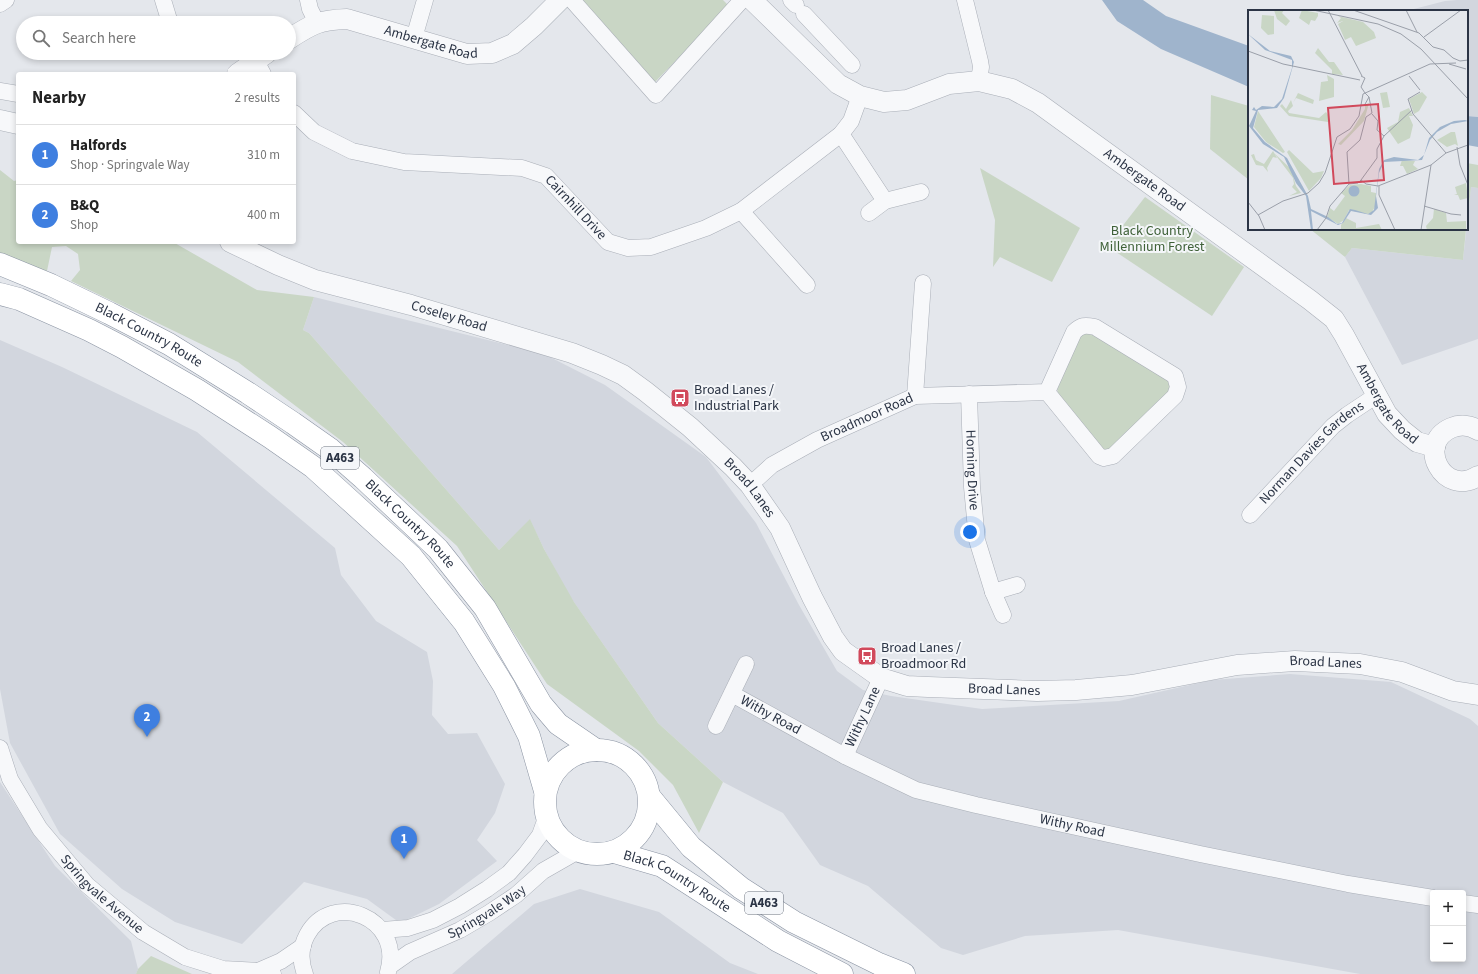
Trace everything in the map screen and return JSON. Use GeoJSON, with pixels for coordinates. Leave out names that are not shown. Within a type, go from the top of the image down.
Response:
{"type":"FeatureCollection","features":[{"type":"Feature","properties":{"kind":"highway","name":"Black Country Route"},"geometry":{"type":"LineString","coordinates":[[0,264],[96,307],[169,344],[254,397],[330,450],[363,478],[438,550],[485,608],[541,704],[558,724],[596,750]]}},
{"type":"Feature","properties":{"kind":"highway","name":"Black Country Route"},"geometry":{"type":"LineString","coordinates":[[0,294],[19,299],[89,330],[197,390],[270,437],[313,467],[411,556],[464,622],[504,686],[529,736],[545,791]]}},
{"type":"Feature","properties":{"kind":"highway","name":"A463"},"geometry":{"type":"LineString","coordinates":[[596,750],[608,750],[631,762],[642,775],[647,785],[649,806],[641,831],[635,839],[625,847],[614,852],[596,855],[578,851],[565,844],[551,829],[546,818],[544,801],[545,791],[548,782],[560,765],[576,754],[596,750]]}},
{"type":"Feature","properties":{"kind":"highway","name":"Black Country Route"},"geometry":{"type":"LineString","coordinates":[[649,796],[691,848],[741,888],[794,922],[879,964],[904,974]]}},
{"type":"Feature","properties":{"kind":"highway","name":"Black Country Route"},"geometry":{"type":"LineString","coordinates":[[614,852],[662,866],[778,941],[842,974]]}},
{"type":"Feature","properties":{"kind":"street"},"geometry":{"type":"LineString","coordinates":[[0,4],[6,0]]}},
{"type":"Feature","properties":{"kind":"street"},"geometry":{"type":"LineString","coordinates":[[163,0],[168,16]]}},
{"type":"Feature","properties":{"kind":"street"},"geometry":{"type":"LineString","coordinates":[[308,0],[316,23]]}},
{"type":"Feature","properties":{"kind":"street"},"geometry":{"type":"LineString","coordinates":[[414,38],[425,0]]}},
{"type":"Feature","properties":{"kind":"street","name":"Ambergate Road"},"geometry":{"type":"LineString","coordinates":[[296,35],[316,23],[329,19],[347,19],[466,54],[492,53],[513,44],[534,26],[560,0]]}},
{"type":"Feature","properties":{"kind":"street"},"geometry":{"type":"LineString","coordinates":[[572,0],[656,95],[742,0]]}},
{"type":"Feature","properties":{"kind":"street","name":"Ambergate Road"},"geometry":{"type":"LineString","coordinates":[[752,0],[838,84],[860,96],[884,102],[907,100],[949,84],[979,81],[1012,88],[1038,103],[1310,300],[1334,319],[1387,414],[1402,430],[1417,442],[1435,447]]}},
{"type":"Feature","properties":{"kind":"street"},"geometry":{"type":"LineString","coordinates":[[965,0],[980,61],[981,67],[979,81]]}},
{"type":"Feature","properties":{"kind":"street"},"geometry":{"type":"LineString","coordinates":[[797,6],[852,65]]}},
{"type":"Feature","properties":{"kind":"street"},"geometry":{"type":"LineString","coordinates":[[812,59],[830,41]]}},
{"type":"Feature","properties":{"kind":"street"},"geometry":{"type":"LineString","coordinates":[[242,72],[262,63]]}},
{"type":"Feature","properties":{"kind":"street"},"geometry":{"type":"LineString","coordinates":[[0,91],[16,94]]}},
{"type":"Feature","properties":{"kind":"street","name":"Cairnhill Drive"},"geometry":{"type":"LineString","coordinates":[[296,114],[314,132],[352,151],[404,162],[522,168],[546,176],[608,242],[628,248],[651,247],[706,228],[741,211],[841,134],[851,121],[860,96]]}},
{"type":"Feature","properties":{"kind":"street"},"geometry":{"type":"LineString","coordinates":[[0,120],[16,124]]}},
{"type":"Feature","properties":{"kind":"street"},"geometry":{"type":"LineString","coordinates":[[841,134],[884,201]]}},
{"type":"Feature","properties":{"kind":"street"},"geometry":{"type":"LineString","coordinates":[[869,213],[884,201],[921,192]]}},
{"type":"Feature","properties":{"kind":"street"},"geometry":{"type":"LineString","coordinates":[[741,211],[807,285]]}},
{"type":"Feature","properties":{"kind":"street","name":"Coseley Road"},"geometry":{"type":"LineString","coordinates":[[234,244],[278,265],[315,280],[411,305],[572,353],[602,365],[623,376],[663,404]]}},
{"type":"Feature","properties":{"kind":"street"},"geometry":{"type":"LineString","coordinates":[[915,396],[923,283]]}},
{"type":"Feature","properties":{"kind":"street"},"geometry":{"type":"LineString","coordinates":[[1086,325],[1095,327],[1175,376],[1178,387],[1175,396],[1113,456],[1104,458],[1099,456],[1047,392],[1074,332],[1080,326],[1086,325]]}},
{"type":"Feature","properties":{"kind":"street","name":"Broadmoor Road"},"geometry":{"type":"LineString","coordinates":[[750,485],[772,465],[779,461],[818,440],[915,396],[1047,392]]}},
{"type":"Feature","properties":{"kind":"street","name":"Horning Drive"},"geometry":{"type":"LineString","coordinates":[[969,394],[972,487],[978,540],[993,592],[1003,615]]}},
{"type":"Feature","properties":{"kind":"street","name":"Norman Davies Gardens"},"geometry":{"type":"LineString","coordinates":[[1250,515],[1333,426],[1377,395]]}},
{"type":"Feature","properties":{"kind":"street","name":"Broad Lanes"},"geometry":{"type":"LineString","coordinates":[[663,404],[750,485],[780,528],[812,597],[833,637],[843,651],[881,678],[907,686],[1037,691],[1076,690],[1132,685],[1237,665],[1295,661],[1360,664],[1402,672],[1453,691],[1478,695]]}},
{"type":"Feature","properties":{"kind":"street"},"geometry":{"type":"LineString","coordinates":[[1476,481],[1458,481],[1444,475],[1438,469],[1435,459],[1435,447],[1438,438],[1446,430],[1455,426],[1467,425],[1477,428]]}},
{"type":"Feature","properties":{"kind":"street"},"geometry":{"type":"LineString","coordinates":[[993,592],[1017,585]]}},
{"type":"Feature","properties":{"kind":"street"},"geometry":{"type":"LineString","coordinates":[[716,726],[746,664]]}},
{"type":"Feature","properties":{"kind":"street","name":"Withy Lane"},"geometry":{"type":"LineString","coordinates":[[846,756],[881,678]]}},
{"type":"Feature","properties":{"kind":"street","name":"Withy Road"},"geometry":{"type":"LineString","coordinates":[[732,694],[846,756],[916,790],[976,805],[1348,884],[1430,898]]}},
{"type":"Feature","properties":{"kind":"street","name":"Springvale Avenue"},"geometry":{"type":"LineString","coordinates":[[0,748],[10,778],[40,829],[87,885],[143,932],[185,957],[222,969],[266,972],[303,946]]}},
{"type":"Feature","properties":{"kind":"street","name":"Springvale Way"},"geometry":{"type":"LineString","coordinates":[[382,930],[408,928],[433,920],[487,890],[509,873],[525,855],[540,835],[546,818]]}},
{"type":"Feature","properties":{"kind":"street","name":"Springvale Way"},"geometry":{"type":"LineString","coordinates":[[389,970],[410,952],[460,930],[488,914],[516,895],[543,871],[578,851]]}},
{"type":"Feature","properties":{"kind":"street"},"geometry":{"type":"LineString","coordinates":[[1466,903],[1478,905]]}},
{"type":"Feature","properties":{"kind":"street"},"geometry":{"type":"LineString","coordinates":[[305,974],[301,960],[303,946],[309,932],[319,922],[332,915],[341,913],[358,914],[377,924],[382,930],[389,944],[391,958],[389,970]]}},
{"type":"Feature","properties":{"kind":"shaded area"},"geometry":{"type":"Polygon","coordinates":[[[1478,0],[1478,117],[1468,116],[1468,10],[1410,10],[1445,1],[1478,0]]]}},
{"type":"Feature","properties":{"kind":"shaded area"},"geometry":{"type":"Polygon","coordinates":[[[1471,187],[1478,188],[1478,339],[1402,365],[1345,257],[1352,248],[1463,260],[1466,230],[1468,230],[1471,187]]]}},
{"type":"Feature","properties":{"kind":"shaded area"},"geometry":{"type":"Polygon","coordinates":[[[314,297],[544,354],[605,385],[706,457],[756,523],[799,605],[837,671],[863,690],[891,696],[982,709],[1119,701],[1212,680],[1290,674],[1391,682],[1470,719],[1478,726],[1478,974],[1360,974],[1118,930],[1025,936],[963,955],[941,948],[868,886],[820,865],[783,813],[723,782],[658,723],[569,595],[530,520],[499,550],[309,333],[303,330],[314,297]]]}},
{"type":"Feature","properties":{"kind":"shaded area"},"geometry":{"type":"Polygon","coordinates":[[[0,340],[62,367],[197,432],[335,548],[341,575],[376,621],[427,652],[433,681],[432,715],[448,734],[477,733],[505,784],[495,813],[477,840],[497,861],[439,904],[400,923],[367,899],[304,882],[242,944],[175,922],[122,889],[60,834],[10,743],[0,689],[0,340]]]}},
{"type":"Feature","properties":{"kind":"shaded area"},"geometry":{"type":"Polygon","coordinates":[[[0,782],[55,866],[131,941],[138,969],[136,974],[0,974],[0,782]]]}},
{"type":"Feature","properties":{"kind":"shaded area"},"geometry":{"type":"Polygon","coordinates":[[[580,889],[659,912],[730,963],[758,974],[452,974],[534,904],[580,889]]]}},
{"type":"Feature","properties":{"kind":"green space"},"geometry":{"type":"Polygon","coordinates":[[[581,0],[723,0],[729,6],[655,82],[579,2],[581,0]]]}},
{"type":"Feature","properties":{"kind":"green space"},"geometry":{"type":"Polygon","coordinates":[[[1211,95],[1248,106],[1248,179],[1210,149],[1211,95]]]}},
{"type":"Feature","properties":{"kind":"green space"},"geometry":{"type":"Polygon","coordinates":[[[1468,163],[1478,165],[1478,188],[1471,187],[1468,215],[1468,163]]]}},
{"type":"Feature","properties":{"kind":"green space"},"geometry":{"type":"Polygon","coordinates":[[[980,168],[1080,228],[1052,282],[1000,257],[993,267],[995,220],[980,168]]]}},
{"type":"Feature","properties":{"kind":"green space"},"geometry":{"type":"Polygon","coordinates":[[[0,170],[14,181],[16,180],[16,244],[176,244],[257,290],[314,297],[303,330],[309,333],[499,550],[530,519],[544,549],[574,602],[658,723],[723,782],[699,833],[673,785],[639,751],[547,684],[457,546],[343,442],[238,362],[71,281],[80,270],[78,254],[66,246],[52,247],[47,271],[0,255],[0,170]]]}},
{"type":"Feature","properties":{"kind":"green space","name":"Black Country Millennium Forest"},"geometry":{"type":"Polygon","coordinates":[[[1145,197],[1244,267],[1212,316],[1107,246],[1145,197]]]}},
{"type":"Feature","properties":{"kind":"green space"},"geometry":{"type":"Polygon","coordinates":[[[1311,230],[1466,230],[1463,260],[1352,248],[1345,257],[1311,230]]]}},
{"type":"Feature","properties":{"kind":"green space"},"geometry":{"type":"Polygon","coordinates":[[[1087,331],[1169,378],[1171,383],[1168,392],[1111,451],[1106,451],[1097,447],[1058,396],[1057,387],[1078,335],[1087,331]]]}},
{"type":"Feature","properties":{"kind":"green space"},"geometry":{"type":"Polygon","coordinates":[[[151,956],[192,974],[136,974],[138,969],[151,956]]]}},
{"type":"Feature","properties":{"kind":"water"},"geometry":{"type":"Polygon","coordinates":[[[1102,0],[1143,0],[1166,16],[1248,46],[1248,87],[1161,49],[1117,21],[1102,0]]]}},
{"type":"Feature","properties":{"kind":"water"},"geometry":{"type":"Polygon","coordinates":[[[1468,116],[1478,117],[1478,147],[1468,145],[1468,116]]]}},
{"type":"Feature","properties":{"kind":"place","name":"Broad Lanes / Industrial Park"},"geometry":{"type":"Point","coordinates":[680,398]}},
{"type":"Feature","properties":{"kind":"place","name":"Broad Lanes / Broadmoor Rd"},"geometry":{"type":"Point","coordinates":[867,656]}},
{"type":"Feature","properties":{"kind":"place","name":"B&Q"},"geometry":{"type":"Point","coordinates":[147,737]}},
{"type":"Feature","properties":{"kind":"place","name":"Halfords"},"geometry":{"type":"Point","coordinates":[404,859]}}]}
